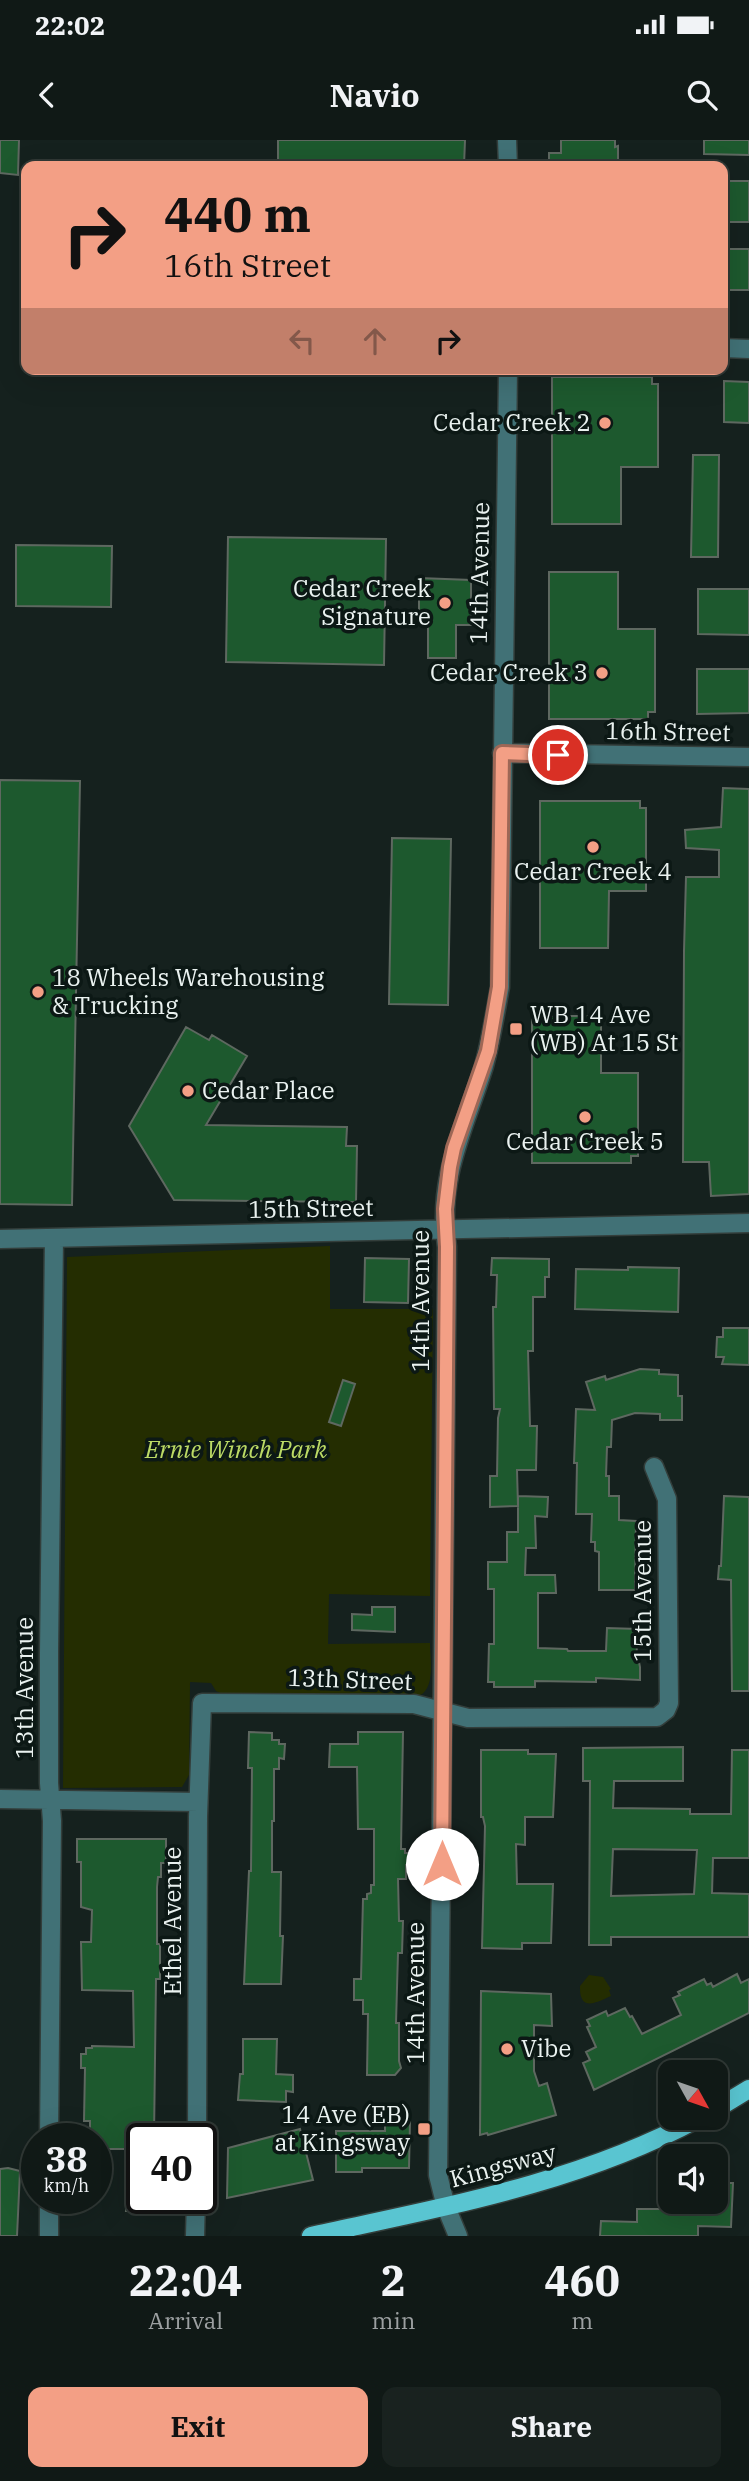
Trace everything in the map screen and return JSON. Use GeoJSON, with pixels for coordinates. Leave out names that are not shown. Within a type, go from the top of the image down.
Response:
{"type":"FeatureCollection","features":[{"type":"Feature","properties":{"kind":"main road"},"geometry":{"type":"LineString","coordinates":[[728,2102],[749,2090]]}},
{"type":"Feature","properties":{"kind":"main road","name":"Kingsway"},"geometry":{"type":"LineString","coordinates":[[311,2236],[446,2207],[563,2176],[616,2157],[673,2130]]}},
{"type":"Feature","properties":{"kind":"street"},"geometry":{"type":"LineString","coordinates":[[508,140],[508,161]]}},
{"type":"Feature","properties":{"kind":"street"},"geometry":{"type":"LineString","coordinates":[[728,348],[749,349]]}},
{"type":"Feature","properties":{"kind":"street","name":"14th Avenue"},"geometry":{"type":"LineString","coordinates":[[458,2236],[446,2207],[438,2175],[447,1247],[444,1230],[454,1148],[483,1068],[492,1034],[499,987],[508,375]]}},
{"type":"Feature","properties":{"kind":"street","name":"16th Street"},"geometry":{"type":"LineString","coordinates":[[502,753],[749,757]]}},
{"type":"Feature","properties":{"kind":"street","name":"15th Street"},"geometry":{"type":"LineString","coordinates":[[0,1239],[749,1223]]}},
{"type":"Feature","properties":{"kind":"street","name":"13th Avenue"},"geometry":{"type":"LineString","coordinates":[[50,2123],[52,1801],[49,1783],[49,1691],[54,1238]]}},
{"type":"Feature","properties":{"kind":"street","name":"15th Avenue"},"geometry":{"type":"LineString","coordinates":[[654,1467],[667,1499],[669,1703],[662,1714]]}},
{"type":"Feature","properties":{"kind":"street","name":"13th Street"},"geometry":{"type":"LineString","coordinates":[[202,1703],[414,1704],[468,1718],[651,1719],[662,1714]]}},
{"type":"Feature","properties":{"kind":"street","name":"Ethel Avenue"},"geometry":{"type":"LineString","coordinates":[[197,2123],[198,1802],[202,1703]]}},
{"type":"Feature","properties":{"kind":"street"},"geometry":{"type":"LineString","coordinates":[[0,1799],[198,1802]]}},
{"type":"Feature","properties":{"kind":"street"},"geometry":{"type":"LineString","coordinates":[[49,2214],[49,2236]]}},
{"type":"Feature","properties":{"kind":"street"},"geometry":{"type":"LineString","coordinates":[[195,2236],[196,2214]]}},
{"type":"Feature","properties":{"kind":"green space","name":"Ernie Winch Park"},"geometry":{"type":"Polygon","coordinates":[[[330,1246],[330,1309],[433,1309],[430,1596],[329,1594],[328,1644],[430,1643],[430,1681],[424,1693],[418,1696],[225,1695],[216,1691],[211,1683],[190,1682],[189,1775],[182,1787],[63,1788],[67,1257],[330,1246]]]}},
{"type":"Feature","properties":{"kind":"green space"},"geometry":{"type":"Polygon","coordinates":[[[589,1975],[603,1977],[611,1989],[611,1996],[586,2003],[580,1986],[589,1975]]]}},
{"type":"Feature","properties":{"kind":"building"},"geometry":{"type":"Polygon","coordinates":[[[0,140],[19,140],[18,175],[0,173],[0,140]]]}},
{"type":"Feature","properties":{"kind":"building"},"geometry":{"type":"Polygon","coordinates":[[[278,140],[465,140],[464,161],[278,161],[278,140]]]}},
{"type":"Feature","properties":{"kind":"building"},"geometry":{"type":"Polygon","coordinates":[[[561,140],[615,140],[615,147],[618,146],[618,161],[549,161],[549,153],[561,153],[561,140]]]}},
{"type":"Feature","properties":{"kind":"building"},"geometry":{"type":"Polygon","coordinates":[[[704,140],[749,140],[749,155],[704,154],[704,140]]]}},
{"type":"Feature","properties":{"kind":"building"},"geometry":{"type":"Polygon","coordinates":[[[728,181],[749,181],[749,222],[728,222],[728,181]]]}},
{"type":"Feature","properties":{"kind":"building"},"geometry":{"type":"Polygon","coordinates":[[[728,249],[749,249],[749,290],[728,290],[728,249]]]}},
{"type":"Feature","properties":{"kind":"building","name":"Cedar Creek 2"},"geometry":{"type":"Polygon","coordinates":[[[552,377],[652,377],[652,384],[658,384],[658,467],[621,467],[621,524],[552,524],[552,377]]]}},
{"type":"Feature","properties":{"kind":"building"},"geometry":{"type":"Polygon","coordinates":[[[724,381],[749,382],[749,423],[724,422],[724,381]]]}},
{"type":"Feature","properties":{"kind":"building"},"geometry":{"type":"Polygon","coordinates":[[[693,455],[719,455],[718,557],[691,557],[693,455]]]}},
{"type":"Feature","properties":{"kind":"building"},"geometry":{"type":"Polygon","coordinates":[[[228,537],[386,539],[384,665],[226,662],[228,537]]]}},
{"type":"Feature","properties":{"kind":"building"},"geometry":{"type":"Polygon","coordinates":[[[16,545],[112,546],[111,607],[16,606],[16,545]]]}},
{"type":"Feature","properties":{"kind":"building","name":"Cedar Creek 3"},"geometry":{"type":"Polygon","coordinates":[[[549,572],[618,572],[618,629],[655,629],[655,712],[648,712],[648,719],[549,719],[549,572]]]}},
{"type":"Feature","properties":{"kind":"building","name":"Cedar Creek Signature"},"geometry":{"type":"Polygon","coordinates":[[[419,578],[471,580],[471,625],[456,625],[456,658],[428,658],[428,622],[419,622],[419,578]]]}},
{"type":"Feature","properties":{"kind":"building"},"geometry":{"type":"Polygon","coordinates":[[[698,589],[749,589],[749,635],[698,634],[698,589]]]}},
{"type":"Feature","properties":{"kind":"building"},"geometry":{"type":"Polygon","coordinates":[[[697,669],[749,669],[749,713],[697,714],[697,669]]]}},
{"type":"Feature","properties":{"kind":"building","name":"18 Wheels Warehousing & Trucking"},"geometry":{"type":"Polygon","coordinates":[[[0,780],[80,781],[72,1205],[0,1204],[0,780]]]}},
{"type":"Feature","properties":{"kind":"building"},"geometry":{"type":"Polygon","coordinates":[[[723,788],[749,789],[749,1194],[711,1196],[709,1162],[683,1162],[684,951],[686,877],[719,877],[719,850],[686,848],[685,830],[721,827],[723,788]]]}},
{"type":"Feature","properties":{"kind":"building","name":"Cedar Creek 4"},"geometry":{"type":"Polygon","coordinates":[[[540,801],[640,801],[640,808],[646,808],[646,891],[609,891],[608,948],[540,948],[540,801]]]}},
{"type":"Feature","properties":{"kind":"building"},"geometry":{"type":"Polygon","coordinates":[[[392,838],[451,839],[448,1005],[389,1004],[392,838]]]}},
{"type":"Feature","properties":{"kind":"building","name":"Cedar Creek 5"},"geometry":{"type":"Polygon","coordinates":[[[532,1016],[601,1016],[601,1073],[638,1073],[638,1156],[631,1156],[631,1163],[532,1163],[532,1016]]]}},
{"type":"Feature","properties":{"kind":"building","name":"Cedar Place"},"geometry":{"type":"Polygon","coordinates":[[[186,1027],[209,1040],[212,1035],[247,1056],[206,1125],[347,1127],[346,1146],[357,1146],[356,1202],[174,1200],[129,1126],[186,1027]]]}},
{"type":"Feature","properties":{"kind":"building"},"geometry":{"type":"Polygon","coordinates":[[[365,1258],[409,1259],[408,1303],[364,1302],[365,1258]]]}},
{"type":"Feature","properties":{"kind":"building"},"geometry":{"type":"Polygon","coordinates":[[[492,1258],[549,1259],[545,1297],[533,1297],[533,1351],[528,1351],[530,1426],[537,1426],[536,1470],[517,1470],[518,1506],[490,1507],[490,1476],[497,1476],[500,1409],[494,1409],[493,1307],[496,1307],[497,1275],[491,1275],[492,1258]]]}},
{"type":"Feature","properties":{"kind":"building"},"geometry":{"type":"Polygon","coordinates":[[[628,1267],[679,1268],[678,1312],[575,1309],[576,1269],[628,1270],[628,1267]]]}},
{"type":"Feature","properties":{"kind":"building"},"geometry":{"type":"Polygon","coordinates":[[[723,1328],[749,1328],[749,1365],[722,1364],[724,1357],[716,1357],[717,1337],[723,1337],[723,1328]]]}},
{"type":"Feature","properties":{"kind":"building"},"geometry":{"type":"Polygon","coordinates":[[[640,1369],[678,1375],[678,1396],[682,1396],[682,1420],[660,1420],[660,1414],[635,1413],[612,1420],[606,1476],[609,1476],[609,1496],[619,1496],[619,1520],[636,1521],[635,1590],[599,1590],[599,1552],[595,1551],[595,1542],[591,1542],[592,1514],[576,1514],[576,1409],[595,1410],[586,1382],[605,1376],[606,1380],[640,1369]]]}},
{"type":"Feature","properties":{"kind":"building"},"geometry":{"type":"Polygon","coordinates":[[[343,1380],[355,1384],[341,1426],[329,1422],[343,1380]]]}},
{"type":"Feature","properties":{"kind":"building"},"geometry":{"type":"Polygon","coordinates":[[[518,1496],[548,1497],[547,1517],[535,1516],[536,1548],[526,1548],[525,1575],[555,1575],[556,1593],[538,1593],[538,1648],[606,1651],[607,1628],[638,1629],[636,1662],[639,1662],[640,1680],[596,1678],[596,1682],[535,1681],[535,1687],[494,1687],[494,1682],[488,1682],[489,1644],[494,1644],[494,1589],[488,1589],[488,1562],[507,1562],[507,1532],[518,1532],[518,1496]]]}},
{"type":"Feature","properties":{"kind":"building"},"geometry":{"type":"Polygon","coordinates":[[[724,1496],[749,1497],[749,1691],[732,1691],[731,1580],[718,1579],[724,1496]]]}},
{"type":"Feature","properties":{"kind":"building"},"geometry":{"type":"Polygon","coordinates":[[[372,1607],[395,1607],[395,1632],[352,1630],[352,1614],[372,1615],[372,1607]]]}},
{"type":"Feature","properties":{"kind":"building"},"geometry":{"type":"Polygon","coordinates":[[[249,1732],[272,1733],[272,1740],[285,1744],[284,1759],[279,1758],[279,1769],[274,1769],[272,1821],[272,1872],[281,1872],[281,1984],[244,1984],[251,1871],[252,1768],[248,1768],[249,1732]]]}},
{"type":"Feature","properties":{"kind":"building"},"geometry":{"type":"Polygon","coordinates":[[[358,1732],[403,1732],[401,1849],[405,1849],[405,1853],[430,1853],[406,1865],[406,1879],[398,1879],[399,1921],[403,1921],[402,1953],[398,1953],[396,2023],[399,2023],[401,2068],[395,2075],[367,2075],[368,2014],[363,2014],[363,2000],[354,2000],[354,1979],[361,1979],[363,1899],[367,1899],[367,1894],[371,1893],[371,1885],[374,1885],[374,1829],[358,1829],[357,1767],[329,1767],[330,1744],[358,1744],[358,1732]]]}},
{"type":"Feature","properties":{"kind":"building"},"geometry":{"type":"Polygon","coordinates":[[[683,1747],[683,1781],[614,1781],[613,1808],[690,1809],[690,1814],[731,1814],[732,1750],[749,1750],[749,1858],[713,1858],[712,1893],[749,1894],[749,1937],[611,1937],[611,1945],[589,1945],[590,1781],[583,1781],[583,1748],[683,1747]],[[613,1849],[611,1896],[694,1894],[697,1850],[613,1849]]]}},
{"type":"Feature","properties":{"kind":"building"},"geometry":{"type":"Polygon","coordinates":[[[481,1750],[528,1750],[528,1754],[556,1754],[553,1817],[525,1817],[525,1845],[516,1844],[517,1884],[553,1884],[551,1943],[522,1943],[522,1949],[482,1948],[485,1826],[481,1817],[481,1750]]]}},
{"type":"Feature","properties":{"kind":"building"},"geometry":{"type":"Polygon","coordinates":[[[77,1839],[166,1839],[166,1863],[161,1863],[161,1877],[158,1877],[157,1887],[160,1979],[156,1979],[154,2123],[126,2123],[126,2149],[112,2149],[112,2123],[84,2121],[85,2068],[81,2068],[81,2054],[86,2054],[86,2048],[92,2046],[134,2047],[133,1991],[82,1990],[81,1942],[91,1942],[92,1910],[81,1907],[81,1862],[77,1862],[77,1839]]]}},
{"type":"Feature","properties":{"kind":"building"},"geometry":{"type":"Polygon","coordinates":[[[737,1974],[741,1983],[749,1979],[749,2013],[594,2090],[583,2063],[590,2060],[586,2052],[596,2047],[587,2027],[590,2026],[587,2020],[606,2011],[608,2016],[625,2008],[642,2034],[681,2015],[673,1998],[680,1995],[678,1992],[704,1979],[707,1985],[711,1983],[713,1987],[737,1974]]]}},
{"type":"Feature","properties":{"kind":"building","name":"Vibe"},"geometry":{"type":"Polygon","coordinates":[[[481,1991],[551,1994],[552,2026],[534,2025],[534,2071],[539,2086],[547,2083],[556,2115],[480,2135],[481,1991]]]}},
{"type":"Feature","properties":{"kind":"building"},"geometry":{"type":"Polygon","coordinates":[[[243,2039],[277,2039],[276,2074],[293,2075],[293,2092],[286,2091],[286,2102],[238,2100],[240,2074],[243,2074],[243,2039]]]}},
{"type":"Feature","properties":{"kind":"building"},"geometry":{"type":"Polygon","coordinates":[[[385,2121],[410,2121],[409,2168],[362,2168],[362,2172],[336,2172],[336,2131],[385,2131],[385,2121]]]}},
{"type":"Feature","properties":{"kind":"building"},"geometry":{"type":"Polygon","coordinates":[[[300,2129],[313,2180],[227,2198],[228,2148],[300,2129]]]}},
{"type":"Feature","properties":{"kind":"building"},"geometry":{"type":"Polygon","coordinates":[[[0,2169],[20,2171],[17,2236],[0,2236],[0,2169]]]}},
{"type":"Feature","properties":{"kind":"building"},"geometry":{"type":"Polygon","coordinates":[[[728,2183],[733,2183],[731,2227],[698,2226],[698,2236],[600,2236],[601,2221],[637,2222],[637,2209],[658,2209],[658,2214],[728,2214],[728,2183]]]}},
{"type":"Feature","properties":{"kind":"place","name":"Cedar Creek 2"},"geometry":{"type":"Point","coordinates":[605,423]}},
{"type":"Feature","properties":{"kind":"place","name":"Cedar Creek Signature"},"geometry":{"type":"Point","coordinates":[445,603]}},
{"type":"Feature","properties":{"kind":"place","name":"Cedar Creek 3"},"geometry":{"type":"Point","coordinates":[602,673]}},
{"type":"Feature","properties":{"kind":"place","name":"Cedar Creek 4"},"geometry":{"type":"Point","coordinates":[593,847]}},
{"type":"Feature","properties":{"kind":"place","name":"18 Wheels Warehousing & Trucking"},"geometry":{"type":"Point","coordinates":[38,992]}},
{"type":"Feature","properties":{"kind":"place","name":"WB 14 Ave (WB) At 15 St"},"geometry":{"type":"Point","coordinates":[516,1029]}},
{"type":"Feature","properties":{"kind":"place","name":"Cedar Place"},"geometry":{"type":"Point","coordinates":[188,1091]}},
{"type":"Feature","properties":{"kind":"place","name":"Cedar Creek 5"},"geometry":{"type":"Point","coordinates":[585,1117]}},
{"type":"Feature","properties":{"kind":"place","name":"Vibe"},"geometry":{"type":"Point","coordinates":[507,2049]}},
{"type":"Feature","properties":{"kind":"place","name":"14 Ave (EB) at Kingsway"},"geometry":{"type":"Point","coordinates":[424,2129]}},
{"type":"Feature","properties":{"kind":"route"},"geometry":{"type":"LineString","coordinates":[[442,1864],[447,1247],[444,1230],[445,1209],[454,1148],[483,1068],[492,1034],[499,987],[502,753],[558,755]]}}]}
